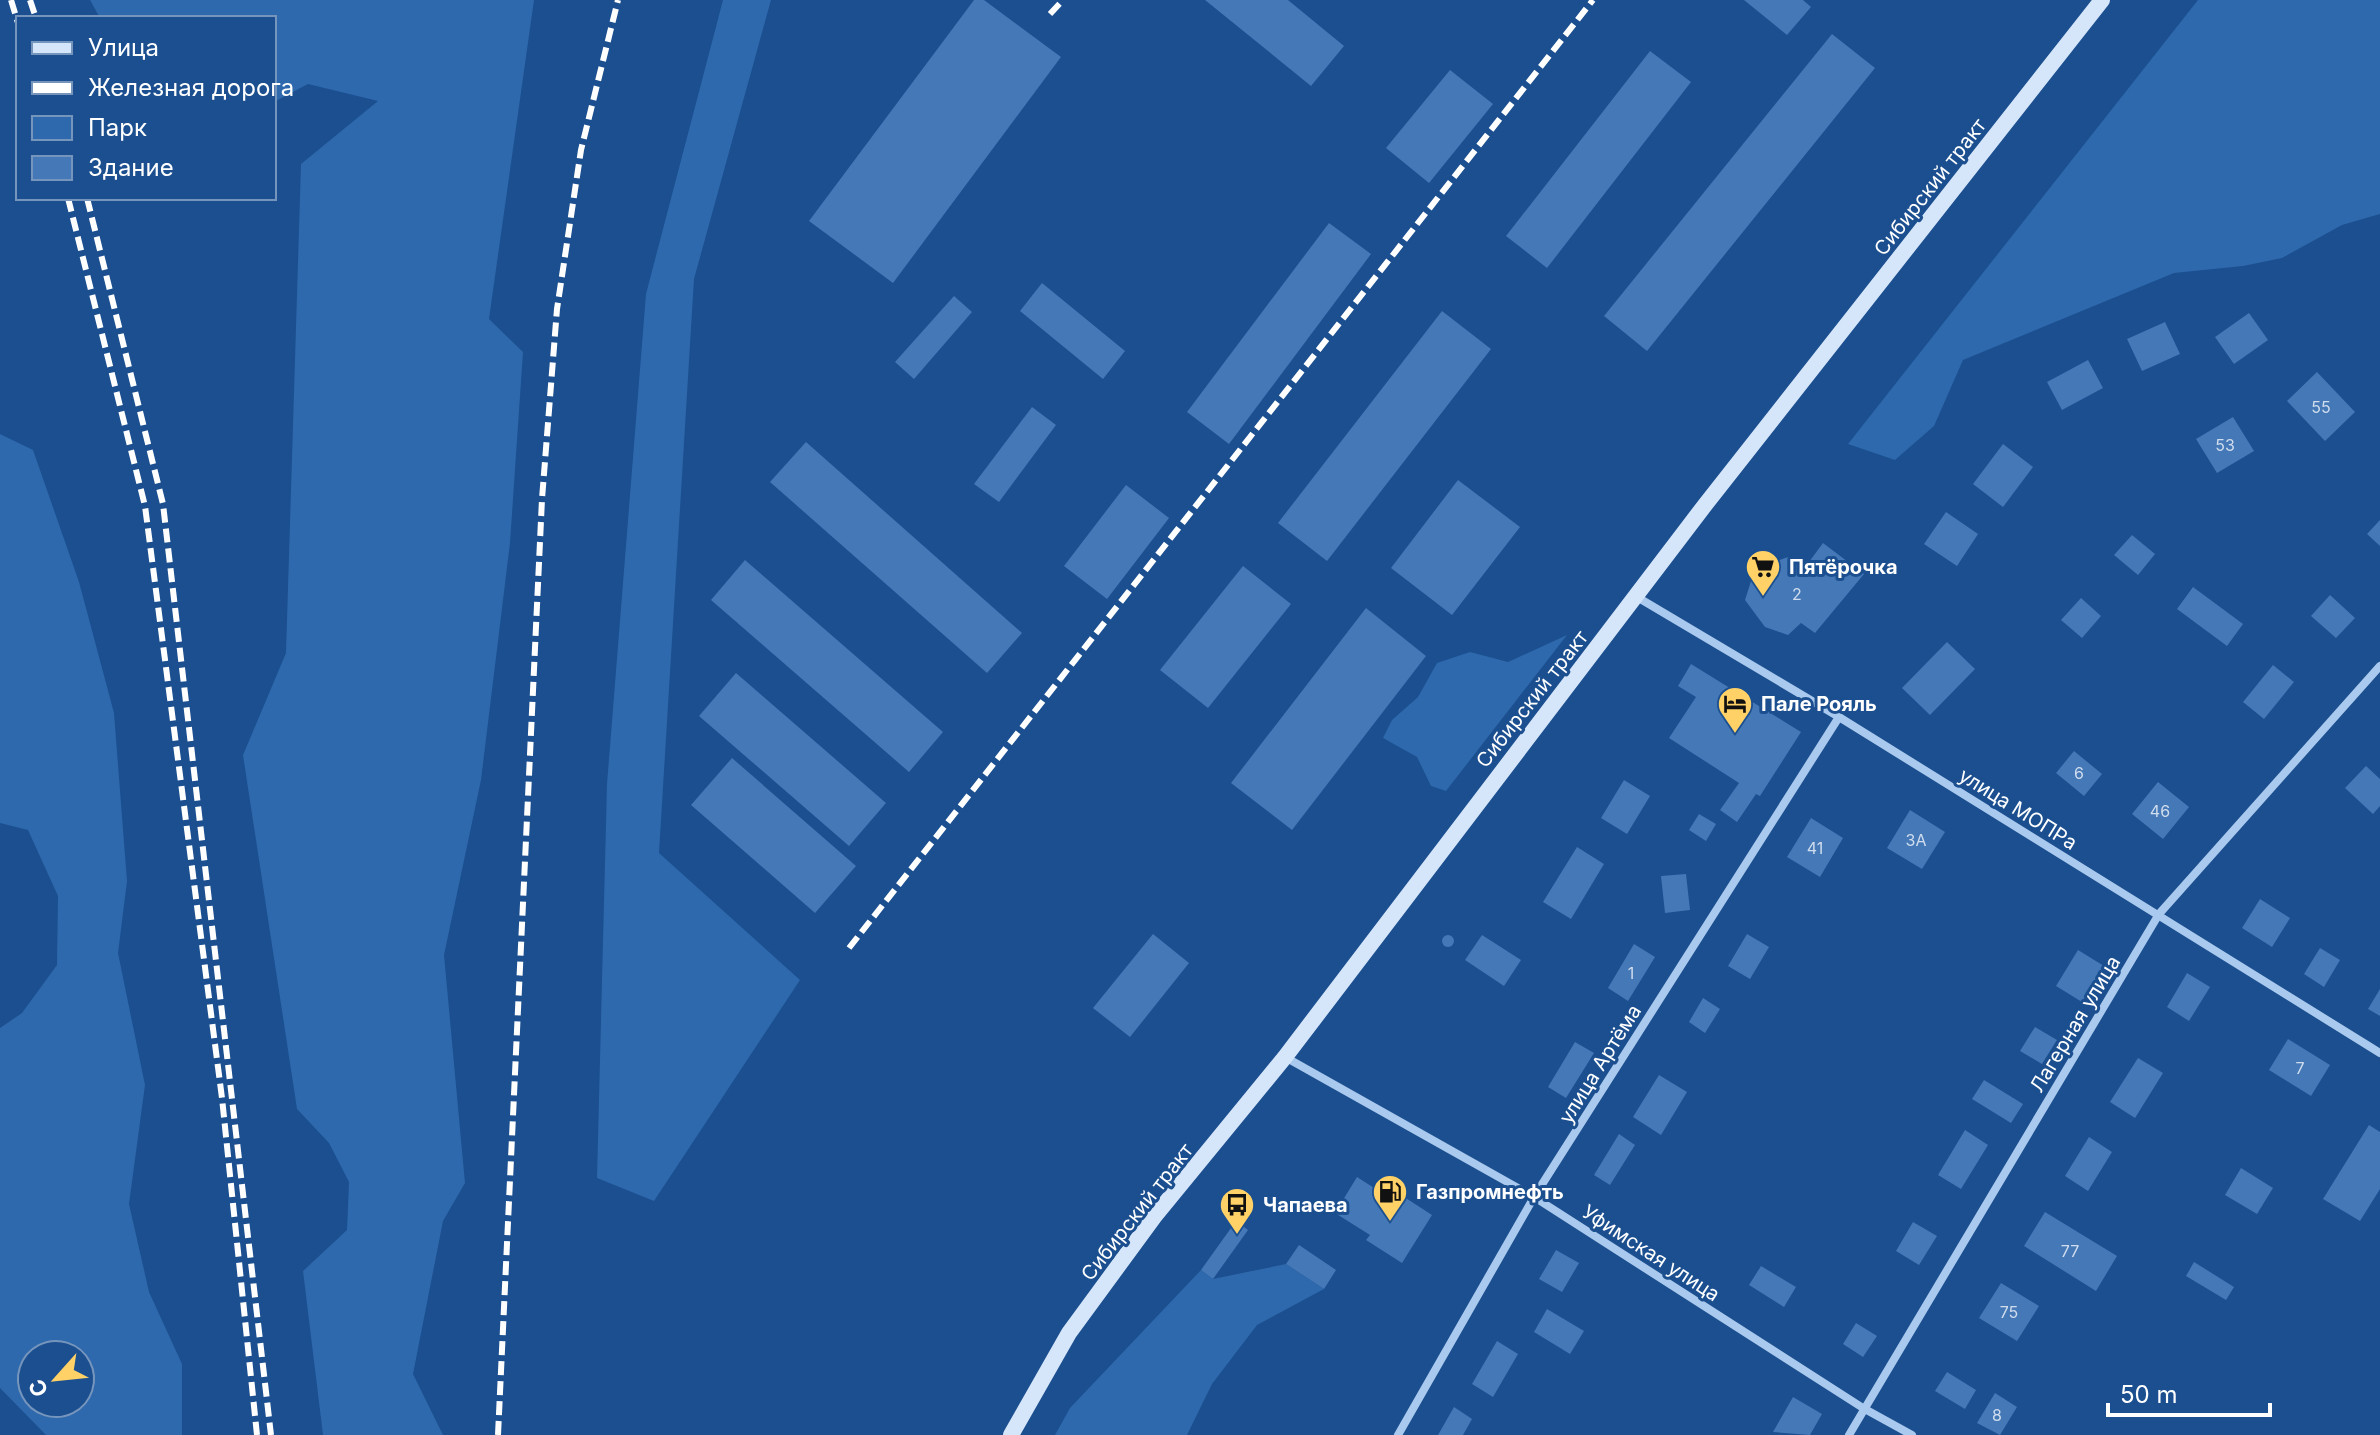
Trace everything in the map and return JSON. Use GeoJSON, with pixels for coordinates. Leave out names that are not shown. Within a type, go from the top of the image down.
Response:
{"type":"FeatureCollection","features":[{"type":"Feature","properties":{"kind":"main road","name":"Сибирский тракт"},"geometry":{"type":"LineString","coordinates":[[1011,1435],[1078,1322],[1154,1217],[1285,1057],[1705,505],[2102,0]]}},
{"type":"Feature","properties":{"kind":"street","name":"улица МОПРа"},"geometry":{"type":"LineString","coordinates":[[1637,597],[1839,717],[2380,1053]]}},
{"type":"Feature","properties":{"kind":"street","name":"Лагерная улица"},"geometry":{"type":"LineString","coordinates":[[1849,1435],[2159,914],[2380,666]]}},
{"type":"Feature","properties":{"kind":"street","name":"улица Артёма"},"geometry":{"type":"LineString","coordinates":[[1398,1435],[1534,1197],[1839,717]]}},
{"type":"Feature","properties":{"kind":"street","name":"Уфимская улица"},"geometry":{"type":"LineString","coordinates":[[1285,1057],[1534,1197],[1863,1408],[1912,1435]]}},
{"type":"Feature","properties":{"kind":"green space"},"geometry":{"type":"Polygon","coordinates":[[[90,0],[534,0],[489,319],[523,352],[510,543],[481,780],[444,955],[465,1183],[443,1221],[413,1374],[443,1435],[323,1435],[303,1271],[347,1230],[349,1182],[329,1143],[297,1109],[243,755],[286,653],[301,164],[378,101],[308,84],[276,101],[276,16],[99,16],[90,0]]]}},
{"type":"Feature","properties":{"kind":"green space"},"geometry":{"type":"Polygon","coordinates":[[[723,0],[771,0],[694,279],[659,853],[800,980],[654,1201],[597,1178],[607,784],[646,294],[723,0]]]}},
{"type":"Feature","properties":{"kind":"green space"},"geometry":{"type":"Polygon","coordinates":[[[2198,0],[2380,0],[2380,214],[2342,225],[2282,258],[2243,266],[2174,273],[1963,360],[1934,426],[1895,460],[1848,444],[2198,0]]]}},
{"type":"Feature","properties":{"kind":"green space"},"geometry":{"type":"Polygon","coordinates":[[[0,434],[33,450],[79,582],[114,713],[127,881],[118,953],[145,1085],[129,1204],[149,1292],[182,1364],[182,1435],[46,1435],[30,1419],[96,1419],[96,1339],[16,1339],[16,1404],[0,1388],[0,1028],[22,1013],[57,965],[58,896],[28,830],[0,823],[0,434]]]}},
{"type":"Feature","properties":{"kind":"green space"},"geometry":{"type":"Polygon","coordinates":[[[1567,635],[1446,791],[1431,786],[1417,757],[1383,738],[1392,720],[1418,697],[1437,663],[1470,652],[1508,662],[1567,635]]]}},
{"type":"Feature","properties":{"kind":"green space"},"geometry":{"type":"Polygon","coordinates":[[[1286,1264],[1324,1289],[1257,1325],[1212,1384],[1187,1435],[1055,1435],[1070,1408],[1201,1270],[1213,1279],[1286,1264]]]}},
{"type":"Feature","properties":{"kind":"building"},"geometry":{"type":"Polygon","coordinates":[[[974,0],[984,0],[1061,57],[893,283],[809,221],[974,0]]]}},
{"type":"Feature","properties":{"kind":"building"},"geometry":{"type":"Polygon","coordinates":[[[1205,0],[1288,0],[1344,46],[1311,86],[1205,0]]]}},
{"type":"Feature","properties":{"kind":"building"},"geometry":{"type":"Polygon","coordinates":[[[1744,0],[1803,0],[1811,7],[1787,35],[1744,0]]]}},
{"type":"Feature","properties":{"kind":"building"},"geometry":{"type":"Polygon","coordinates":[[[1832,34],[1875,68],[1647,351],[1604,316],[1832,34]]]}},
{"type":"Feature","properties":{"kind":"building"},"geometry":{"type":"Polygon","coordinates":[[[1650,51],[1691,82],[1547,268],[1506,236],[1650,51]]]}},
{"type":"Feature","properties":{"kind":"building"},"geometry":{"type":"Polygon","coordinates":[[[1450,70],[1493,104],[1429,183],[1386,148],[1450,70]]]}},
{"type":"Feature","properties":{"kind":"building"},"geometry":{"type":"Polygon","coordinates":[[[1329,223],[1371,254],[1229,444],[1187,412],[1329,223]]]}},
{"type":"Feature","properties":{"kind":"building"},"geometry":{"type":"Polygon","coordinates":[[[1042,283],[1125,351],[1103,379],[1020,311],[1042,283]]]}},
{"type":"Feature","properties":{"kind":"building"},"geometry":{"type":"Polygon","coordinates":[[[954,296],[972,312],[914,379],[895,362],[954,296]]]}},
{"type":"Feature","properties":{"kind":"building"},"geometry":{"type":"Polygon","coordinates":[[[1442,311],[1491,349],[1327,561],[1278,523],[1442,311]]]}},
{"type":"Feature","properties":{"kind":"building"},"geometry":{"type":"Polygon","coordinates":[[[2249,313],[2268,340],[2234,364],[2215,337],[2249,313]]]}},
{"type":"Feature","properties":{"kind":"building"},"geometry":{"type":"Polygon","coordinates":[[[2165,322],[2180,354],[2142,371],[2127,339],[2165,322]]]}},
{"type":"Feature","properties":{"kind":"building"},"geometry":{"type":"Polygon","coordinates":[[[2088,360],[2103,388],[2062,410],[2047,382],[2088,360]]]}},
{"type":"Feature","properties":{"kind":"building"},"geometry":{"type":"Polygon","coordinates":[[[2317,372],[2355,412],[2325,441],[2287,401],[2317,372]]]}},
{"type":"Feature","properties":{"kind":"building"},"geometry":{"type":"Polygon","coordinates":[[[1032,407],[1056,425],[999,502],[974,484],[1032,407]]]}},
{"type":"Feature","properties":{"kind":"building"},"geometry":{"type":"Polygon","coordinates":[[[2233,417],[2254,451],[2217,473],[2196,439],[2233,417]]]}},
{"type":"Feature","properties":{"kind":"building"},"geometry":{"type":"Polygon","coordinates":[[[806,442],[1022,633],[987,673],[770,482],[806,442]]]}},
{"type":"Feature","properties":{"kind":"building"},"geometry":{"type":"Polygon","coordinates":[[[2003,444],[2033,467],[2003,507],[1973,484],[2003,444]]]}},
{"type":"Feature","properties":{"kind":"building"},"geometry":{"type":"Polygon","coordinates":[[[1458,480],[1520,527],[1452,615],[1391,568],[1458,480]]]}},
{"type":"Feature","properties":{"kind":"building"},"geometry":{"type":"Polygon","coordinates":[[[1126,485],[1169,518],[1107,599],[1064,566],[1126,485]]]}},
{"type":"Feature","properties":{"kind":"building"},"geometry":{"type":"Polygon","coordinates":[[[1946,512],[1978,534],[1957,566],[1924,544],[1946,512]]]}},
{"type":"Feature","properties":{"kind":"building"},"geometry":{"type":"Polygon","coordinates":[[[2380,520],[2380,546],[2367,534],[2380,520]]]}},
{"type":"Feature","properties":{"kind":"building"},"geometry":{"type":"Polygon","coordinates":[[[2132,535],[2155,554],[2138,575],[2114,555],[2132,535]]]}},
{"type":"Feature","properties":{"kind":"building"},"geometry":{"type":"Polygon","coordinates":[[[1823,543],[1864,574],[1815,633],[1801,623],[1788,635],[1765,627],[1745,600],[1752,578],[1760,567],[1788,557],[1806,566],[1823,543]]]}},
{"type":"Feature","properties":{"kind":"building"},"geometry":{"type":"Polygon","coordinates":[[[745,560],[943,732],[909,772],[711,600],[745,560]]]}},
{"type":"Feature","properties":{"kind":"building"},"geometry":{"type":"Polygon","coordinates":[[[1243,566],[1291,604],[1208,708],[1160,670],[1243,566]]]}},
{"type":"Feature","properties":{"kind":"building"},"geometry":{"type":"Polygon","coordinates":[[[2193,587],[2243,624],[2227,646],[2177,609],[2193,587]]]}},
{"type":"Feature","properties":{"kind":"building"},"geometry":{"type":"Polygon","coordinates":[[[2330,595],[2355,618],[2336,638],[2311,616],[2330,595]]]}},
{"type":"Feature","properties":{"kind":"building"},"geometry":{"type":"Polygon","coordinates":[[[2081,598],[2101,616],[2082,638],[2061,620],[2081,598]]]}},
{"type":"Feature","properties":{"kind":"building"},"geometry":{"type":"Polygon","coordinates":[[[1366,608],[1426,656],[1292,830],[1231,783],[1366,608]]]}},
{"type":"Feature","properties":{"kind":"building"},"geometry":{"type":"Polygon","coordinates":[[[1947,642],[1975,669],[1930,715],[1902,688],[1947,642]]]}},
{"type":"Feature","properties":{"kind":"building","name":"Пале Рояль"},"geometry":{"type":"Polygon","coordinates":[[[1691,664],[1801,732],[1760,796],[1756,794],[1737,822],[1720,810],[1739,783],[1669,738],[1696,697],[1678,686],[1691,664]]]}},
{"type":"Feature","properties":{"kind":"building"},"geometry":{"type":"Polygon","coordinates":[[[2273,665],[2294,682],[2264,719],[2243,702],[2273,665]]]}},
{"type":"Feature","properties":{"kind":"building"},"geometry":{"type":"Polygon","coordinates":[[[736,673],[886,803],[849,846],[699,716],[736,673]]]}},
{"type":"Feature","properties":{"kind":"building"},"geometry":{"type":"Polygon","coordinates":[[[2074,751],[2102,774],[2084,796],[2056,773],[2074,751]]]}},
{"type":"Feature","properties":{"kind":"building"},"geometry":{"type":"Polygon","coordinates":[[[732,758],[856,866],[815,913],[691,805],[732,758]]]}},
{"type":"Feature","properties":{"kind":"building"},"geometry":{"type":"Polygon","coordinates":[[[2366,766],[2380,779],[2380,806],[2373,814],[2345,788],[2366,766]]]}},
{"type":"Feature","properties":{"kind":"building"},"geometry":{"type":"Polygon","coordinates":[[[1624,780],[1650,796],[1627,834],[1601,818],[1624,780]]]}},
{"type":"Feature","properties":{"kind":"building"},"geometry":{"type":"Polygon","coordinates":[[[2158,782],[2189,807],[2163,839],[2132,814],[2158,782]]]}},
{"type":"Feature","properties":{"kind":"building"},"geometry":{"type":"Polygon","coordinates":[[[1910,810],[1945,832],[1922,869],[1887,848],[1910,810]]]}},
{"type":"Feature","properties":{"kind":"building"},"geometry":{"type":"Polygon","coordinates":[[[1699,814],[1716,824],[1706,841],[1689,830],[1699,814]]]}},
{"type":"Feature","properties":{"kind":"building"},"geometry":{"type":"Polygon","coordinates":[[[1811,818],[1843,838],[1820,877],[1787,857],[1811,818]]]}},
{"type":"Feature","properties":{"kind":"building"},"geometry":{"type":"Polygon","coordinates":[[[1577,847],[1604,864],[1571,919],[1543,902],[1577,847]]]}},
{"type":"Feature","properties":{"kind":"building"},"geometry":{"type":"Polygon","coordinates":[[[1686,874],[1690,910],[1665,913],[1661,876],[1686,874]]]}},
{"type":"Feature","properties":{"kind":"building"},"geometry":{"type":"Polygon","coordinates":[[[2260,899],[2290,918],[2272,947],[2242,928],[2260,899]]]}},
{"type":"Feature","properties":{"kind":"building"},"geometry":{"type":"Polygon","coordinates":[[[1153,934],[1189,963],[1130,1037],[1093,1008],[1153,934]]]}},
{"type":"Feature","properties":{"kind":"building"},"geometry":{"type":"Polygon","coordinates":[[[1747,934],[1769,947],[1750,979],[1728,966],[1747,934]]]}},
{"type":"Feature","properties":{"kind":"building"},"geometry":{"type":"Polygon","coordinates":[[[1448,935],[1454,941],[1448,947],[1442,941],[1448,935]]]}},
{"type":"Feature","properties":{"kind":"building"},"geometry":{"type":"Polygon","coordinates":[[[1482,935],[1521,960],[1504,986],[1465,960],[1482,935]]]}},
{"type":"Feature","properties":{"kind":"building"},"geometry":{"type":"Polygon","coordinates":[[[1634,944],[1655,957],[1628,1001],[1608,988],[1634,944]]]}},
{"type":"Feature","properties":{"kind":"building"},"geometry":{"type":"Polygon","coordinates":[[[2320,948],[2340,960],[2324,987],[2304,974],[2320,948]]]}},
{"type":"Feature","properties":{"kind":"building"},"geometry":{"type":"Polygon","coordinates":[[[2078,950],[2104,966],[2082,1002],[2056,986],[2078,950]]]}},
{"type":"Feature","properties":{"kind":"building"},"geometry":{"type":"Polygon","coordinates":[[[2187,973],[2210,987],[2189,1021],[2167,1007],[2187,973]]]}},
{"type":"Feature","properties":{"kind":"building"},"geometry":{"type":"Polygon","coordinates":[[[2380,989],[2380,1016],[2368,1009],[2380,989]]]}},
{"type":"Feature","properties":{"kind":"building"},"geometry":{"type":"Polygon","coordinates":[[[1703,998],[1720,1009],[1705,1033],[1689,1022],[1703,998]]]}},
{"type":"Feature","properties":{"kind":"building"},"geometry":{"type":"Polygon","coordinates":[[[2035,1027],[2057,1040],[2042,1064],[2020,1051],[2035,1027]]]}},
{"type":"Feature","properties":{"kind":"building"},"geometry":{"type":"Polygon","coordinates":[[[2288,1039],[2330,1065],[2311,1096],[2269,1070],[2288,1039]]]}},
{"type":"Feature","properties":{"kind":"building"},"geometry":{"type":"Polygon","coordinates":[[[1575,1042],[1594,1053],[1566,1098],[1548,1087],[1575,1042]]]}},
{"type":"Feature","properties":{"kind":"building"},"geometry":{"type":"Polygon","coordinates":[[[2138,1058],[2163,1073],[2135,1118],[2110,1102],[2138,1058]]]}},
{"type":"Feature","properties":{"kind":"building"},"geometry":{"type":"Polygon","coordinates":[[[1659,1075],[1687,1092],[1661,1135],[1633,1117],[1659,1075]]]}},
{"type":"Feature","properties":{"kind":"building"},"geometry":{"type":"Polygon","coordinates":[[[1984,1080],[2023,1104],[2011,1123],[1972,1099],[1984,1080]]]}},
{"type":"Feature","properties":{"kind":"building"},"geometry":{"type":"Polygon","coordinates":[[[2369,1125],[2380,1132],[2380,1189],[2360,1221],[2323,1199],[2369,1125]]]}},
{"type":"Feature","properties":{"kind":"building"},"geometry":{"type":"Polygon","coordinates":[[[1965,1130],[1988,1145],[1961,1189],[1938,1175],[1965,1130]]]}},
{"type":"Feature","properties":{"kind":"building"},"geometry":{"type":"Polygon","coordinates":[[[1619,1134],[1635,1145],[1610,1185],[1594,1175],[1619,1134]]]}},
{"type":"Feature","properties":{"kind":"building"},"geometry":{"type":"Polygon","coordinates":[[[2089,1137],[2112,1152],[2088,1191],[2065,1176],[2089,1137]]]}},
{"type":"Feature","properties":{"kind":"building"},"geometry":{"type":"Polygon","coordinates":[[[2241,1168],[2273,1188],[2257,1214],[2225,1195],[2241,1168]]]}},
{"type":"Feature","properties":{"kind":"building"},"geometry":{"type":"Polygon","coordinates":[[[1357,1177],[1393,1200],[1398,1193],[1432,1215],[1402,1263],[1366,1240],[1370,1235],[1335,1213],[1357,1177]]]}},
{"type":"Feature","properties":{"kind":"building"},"geometry":{"type":"Polygon","coordinates":[[[2045,1212],[2117,1256],[2096,1291],[2024,1246],[2045,1212]]]}},
{"type":"Feature","properties":{"kind":"building"},"geometry":{"type":"Polygon","coordinates":[[[1236,1221],[1248,1230],[1213,1279],[1201,1270],[1236,1221]]]}},
{"type":"Feature","properties":{"kind":"building"},"geometry":{"type":"Polygon","coordinates":[[[1913,1222],[1937,1236],[1919,1265],[1896,1251],[1913,1222]]]}},
{"type":"Feature","properties":{"kind":"building"},"geometry":{"type":"Polygon","coordinates":[[[1299,1245],[1336,1270],[1324,1289],[1286,1264],[1299,1245]]]}},
{"type":"Feature","properties":{"kind":"building"},"geometry":{"type":"Polygon","coordinates":[[[1556,1250],[1579,1263],[1562,1292],[1539,1279],[1556,1250]]]}},
{"type":"Feature","properties":{"kind":"building"},"geometry":{"type":"Polygon","coordinates":[[[2194,1262],[2234,1287],[2226,1300],[2186,1276],[2194,1262]]]}},
{"type":"Feature","properties":{"kind":"building"},"geometry":{"type":"Polygon","coordinates":[[[1761,1266],[1796,1287],[1784,1307],[1749,1285],[1761,1266]]]}},
{"type":"Feature","properties":{"kind":"building"},"geometry":{"type":"Polygon","coordinates":[[[2001,1283],[2039,1306],[2017,1341],[1979,1318],[2001,1283]]]}},
{"type":"Feature","properties":{"kind":"building"},"geometry":{"type":"Polygon","coordinates":[[[1547,1309],[1584,1331],[1570,1354],[1534,1332],[1547,1309]]]}},
{"type":"Feature","properties":{"kind":"building"},"geometry":{"type":"Polygon","coordinates":[[[1856,1323],[1877,1336],[1863,1357],[1843,1344],[1856,1323]]]}},
{"type":"Feature","properties":{"kind":"building"},"geometry":{"type":"Polygon","coordinates":[[[1497,1341],[1518,1354],[1493,1397],[1472,1384],[1497,1341]]]}},
{"type":"Feature","properties":{"kind":"building"},"geometry":{"type":"Polygon","coordinates":[[[1947,1372],[1976,1390],[1965,1409],[1935,1391],[1947,1372]]]}},
{"type":"Feature","properties":{"kind":"building"},"geometry":{"type":"Polygon","coordinates":[[[1995,1393],[2017,1407],[2000,1435],[1977,1423],[1995,1393]]]}},
{"type":"Feature","properties":{"kind":"building"},"geometry":{"type":"Polygon","coordinates":[[[1793,1397],[1822,1414],[1810,1435],[1773,1432],[1793,1397]]]}},
{"type":"Feature","properties":{"kind":"building"},"geometry":{"type":"Polygon","coordinates":[[[1454,1407],[1472,1419],[1463,1435],[1438,1435],[1454,1407]]]}},
{"type":"Feature","properties":{"kind":"railway"},"geometry":{"type":"LineString","coordinates":[[11,0],[16,16]]}},
{"type":"Feature","properties":{"kind":"railway"},"geometry":{"type":"LineString","coordinates":[[30,0],[35,16]]}},
{"type":"Feature","properties":{"kind":"railway"},"geometry":{"type":"LineString","coordinates":[[498,1435],[542,499],[557,309],[581,150],[618,0]]}},
{"type":"Feature","properties":{"kind":"railway"},"geometry":{"type":"LineString","coordinates":[[1050,14],[1063,0]]}},
{"type":"Feature","properties":{"kind":"railway"},"geometry":{"type":"LineString","coordinates":[[849,948],[1593,0]]}},
{"type":"Feature","properties":{"kind":"railway"},"geometry":{"type":"LineString","coordinates":[[68,200],[145,506],[222,1098],[257,1435]]}},
{"type":"Feature","properties":{"kind":"railway"},"geometry":{"type":"LineString","coordinates":[[87,200],[163,504],[271,1435]]}},
{"type":"Feature","properties":{"kind":"place","name":"Пятёрочка"},"geometry":{"type":"Point","coordinates":[1763,598]}},
{"type":"Feature","properties":{"kind":"place","name":"Пале Рояль"},"geometry":{"type":"Point","coordinates":[1735,735]}},
{"type":"Feature","properties":{"kind":"place","name":"Газпромнефть"},"geometry":{"type":"Point","coordinates":[1390,1223]}},
{"type":"Feature","properties":{"kind":"place","name":"Чапаева"},"geometry":{"type":"Point","coordinates":[1237,1236]}}]}
